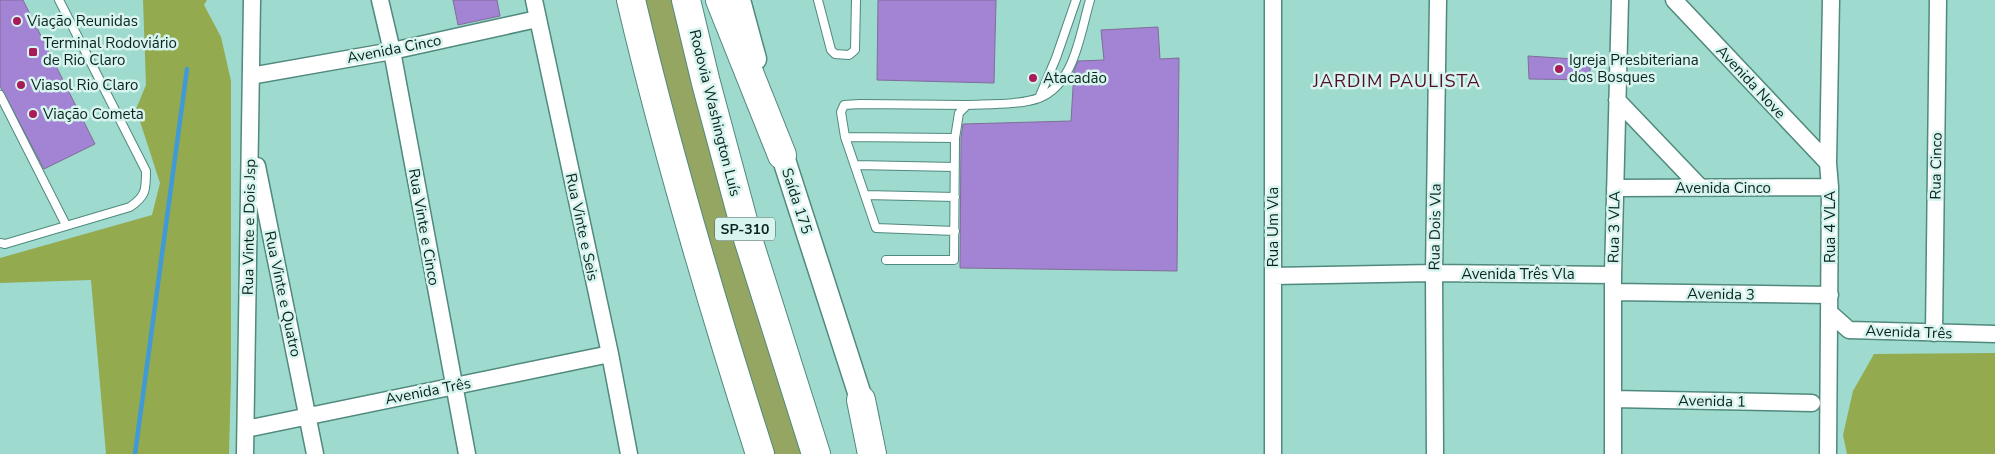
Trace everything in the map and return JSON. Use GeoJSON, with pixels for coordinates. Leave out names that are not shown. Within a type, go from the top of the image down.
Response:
{"type":"FeatureCollection","features":[{"type":"Feature","properties":{"kind":"highway"},"geometry":{"type":"LineString","coordinates":[[626,0],[645,58]]}},
{"type":"Feature","properties":{"kind":"highway","name":"SP-310"},"geometry":{"type":"LineString","coordinates":[[631,0],[645,58],[704,269],[760,454]]}},
{"type":"Feature","properties":{"kind":"highway","name":"Rodovia Washington Luís"},"geometry":{"type":"LineString","coordinates":[[686,0],[748,239],[816,454]]}},
{"type":"Feature","properties":{"kind":"highway"},"geometry":{"type":"LineString","coordinates":[[720,0],[782,155]]}},
{"type":"Feature","properties":{"kind":"highway"},"geometry":{"type":"LineString","coordinates":[[861,400],[872,454]]}},
{"type":"Feature","properties":{"kind":"main road","name":"Saída 175"},"geometry":{"type":"LineString","coordinates":[[738,0],[782,155],[879,454]]}},
{"type":"Feature","properties":{"kind":"street","name":"Rua Vinte e Dois Jsp"},"geometry":{"type":"LineString","coordinates":[[246,454],[252,0]]}},
{"type":"Feature","properties":{"kind":"street","name":"Rua Vinte e Cinco"},"geometry":{"type":"LineString","coordinates":[[380,0],[392,51],[467,454]]}},
{"type":"Feature","properties":{"kind":"street","name":"Rua Vinte e Seis"},"geometry":{"type":"LineString","coordinates":[[534,0],[610,354],[629,454]]}},
{"type":"Feature","properties":{"kind":"street","name":"Rua Um Vla"},"geometry":{"type":"LineString","coordinates":[[1273,0],[1273,454]]}},
{"type":"Feature","properties":{"kind":"street","name":"Rua Dois Vla"},"geometry":{"type":"LineString","coordinates":[[1434,454],[1434,273],[1438,0]]}},
{"type":"Feature","properties":{"kind":"street","name":"Rua 3 VLA"},"geometry":{"type":"LineString","coordinates":[[1614,454],[1613,275],[1620,0]]}},
{"type":"Feature","properties":{"kind":"street","name":"Avenida Nove"},"geometry":{"type":"LineString","coordinates":[[1674,0],[1828,163]]}},
{"type":"Feature","properties":{"kind":"street","name":"Rua 4 VLA"},"geometry":{"type":"LineString","coordinates":[[1828,454],[1830,187],[1828,163],[1831,0]]}},
{"type":"Feature","properties":{"kind":"street","name":"Rua Cinco"},"geometry":{"type":"LineString","coordinates":[[1934,332],[1938,0]]}},
{"type":"Feature","properties":{"kind":"street","name":"Avenida Cinco"},"geometry":{"type":"LineString","coordinates":[[251,76],[392,51],[537,19]]}},
{"type":"Feature","properties":{"kind":"street"},"geometry":{"type":"LineString","coordinates":[[1617,100],[1701,188]]}},
{"type":"Feature","properties":{"kind":"street","name":"Rua Vinte e Quatro"},"geometry":{"type":"LineString","coordinates":[[250,135],[315,454]]}},
{"type":"Feature","properties":{"kind":"street","name":"Avenida Cinco"},"geometry":{"type":"LineString","coordinates":[[1615,188],[1830,187]]}},
{"type":"Feature","properties":{"kind":"street","name":"Avenida Três Vla"},"geometry":{"type":"LineString","coordinates":[[1274,276],[1434,273],[1613,275]]}},
{"type":"Feature","properties":{"kind":"street","name":"Avenida 3"},"geometry":{"type":"LineString","coordinates":[[1613,292],[1830,295]]}},
{"type":"Feature","properties":{"kind":"street","name":"Avenida Três"},"geometry":{"type":"LineString","coordinates":[[1830,313],[1849,330],[1995,334]]}},
{"type":"Feature","properties":{"kind":"street","name":"Avenida Três"},"geometry":{"type":"LineString","coordinates":[[246,429],[610,354]]}},
{"type":"Feature","properties":{"kind":"street","name":"Avenida 1"},"geometry":{"type":"LineString","coordinates":[[1613,399],[1812,403]]}},
{"type":"Feature","properties":{"kind":"lane"},"geometry":{"type":"LineString","coordinates":[[0,243],[5,244],[130,207],[140,200],[146,189],[146,171],[59,0]]}},
{"type":"Feature","properties":{"kind":"lane"},"geometry":{"type":"LineString","coordinates":[[818,0],[831,50],[835,54],[849,55],[855,50],[856,0]]}},
{"type":"Feature","properties":{"kind":"lane"},"geometry":{"type":"LineString","coordinates":[[1039,98],[1056,58],[1076,0]]}},
{"type":"Feature","properties":{"kind":"lane"},"geometry":{"type":"LineString","coordinates":[[955,231],[876,228],[845,137],[841,112],[844,105],[967,105],[1009,103],[1039,98],[1058,87],[1068,72],[1090,0]]}},
{"type":"Feature","properties":{"kind":"lane"},"geometry":{"type":"LineString","coordinates":[[0,95],[66,225]]}},
{"type":"Feature","properties":{"kind":"lane"},"geometry":{"type":"LineString","coordinates":[[886,260],[954,260],[956,197],[954,138],[959,113],[967,105]]}},
{"type":"Feature","properties":{"kind":"lane"},"geometry":{"type":"LineString","coordinates":[[845,137],[954,138]]}},
{"type":"Feature","properties":{"kind":"lane"},"geometry":{"type":"LineString","coordinates":[[855,165],[955,167]]}},
{"type":"Feature","properties":{"kind":"lane"},"geometry":{"type":"LineString","coordinates":[[865,195],[956,197]]}},
{"type":"Feature","properties":{"kind":"green space"},"geometry":{"type":"Polygon","coordinates":[[[143,0],[207,0],[204,5],[221,37],[231,81],[231,377],[229,454],[106,454],[91,280],[0,283],[0,258],[152,215],[160,183],[136,109],[146,85],[143,0]]]}},
{"type":"Feature","properties":{"kind":"green space"},"geometry":{"type":"Polygon","coordinates":[[[640,0],[676,0],[806,454],[767,454],[640,0]]]}},
{"type":"Feature","properties":{"kind":"green space"},"geometry":{"type":"Polygon","coordinates":[[[1995,353],[1995,454],[1847,454],[1843,435],[1853,391],[1874,354],[1995,353]]]}},
{"type":"Feature","properties":{"kind":"building"},"geometry":{"type":"Polygon","coordinates":[[[0,0],[23,0],[95,144],[44,169],[0,86],[0,0]]]}},
{"type":"Feature","properties":{"kind":"building"},"geometry":{"type":"Polygon","coordinates":[[[453,0],[497,0],[500,16],[458,25],[453,0]]]}},
{"type":"Feature","properties":{"kind":"building"},"geometry":{"type":"Polygon","coordinates":[[[878,0],[996,0],[994,83],[877,80],[878,0]]]}},
{"type":"Feature","properties":{"kind":"building"},"geometry":{"type":"Polygon","coordinates":[[[1158,27],[1160,59],[1179,58],[1177,271],[960,268],[961,138],[963,124],[1071,121],[1074,71],[1078,61],[1104,60],[1101,30],[1158,27]]]}},
{"type":"Feature","properties":{"kind":"building","name":"Igreja Presbiteriana dos Bosques"},"geometry":{"type":"Polygon","coordinates":[[[1528,56],[1590,60],[1590,80],[1529,79],[1528,56]]]}},
{"type":"Feature","properties":{"kind":"waterway"},"geometry":{"type":"LineString","coordinates":[[135,454],[187,69]]}},
{"type":"Feature","properties":{"kind":"place","name":"Viação Reunidas"},"geometry":{"type":"Point","coordinates":[17,21]}},
{"type":"Feature","properties":{"kind":"place","name":"Terminal Rodoviário de Rio Claro"},"geometry":{"type":"Point","coordinates":[33,52]}},
{"type":"Feature","properties":{"kind":"place","name":"Igreja Presbiteriana dos Bosques"},"geometry":{"type":"Point","coordinates":[1559,69]}},
{"type":"Feature","properties":{"kind":"place","name":"Atacadão"},"geometry":{"type":"Point","coordinates":[1033,78]}},
{"type":"Feature","properties":{"kind":"place","name":"Viasol Rio Claro"},"geometry":{"type":"Point","coordinates":[21,85]}},
{"type":"Feature","properties":{"kind":"place","name":"Viação Cometa"},"geometry":{"type":"Point","coordinates":[33,114]}},
{"type":"Feature","properties":{"kind":"district","name":"JARDIM PAULISTA"},"geometry":{"type":"Point","coordinates":[1397,81]}}]}
